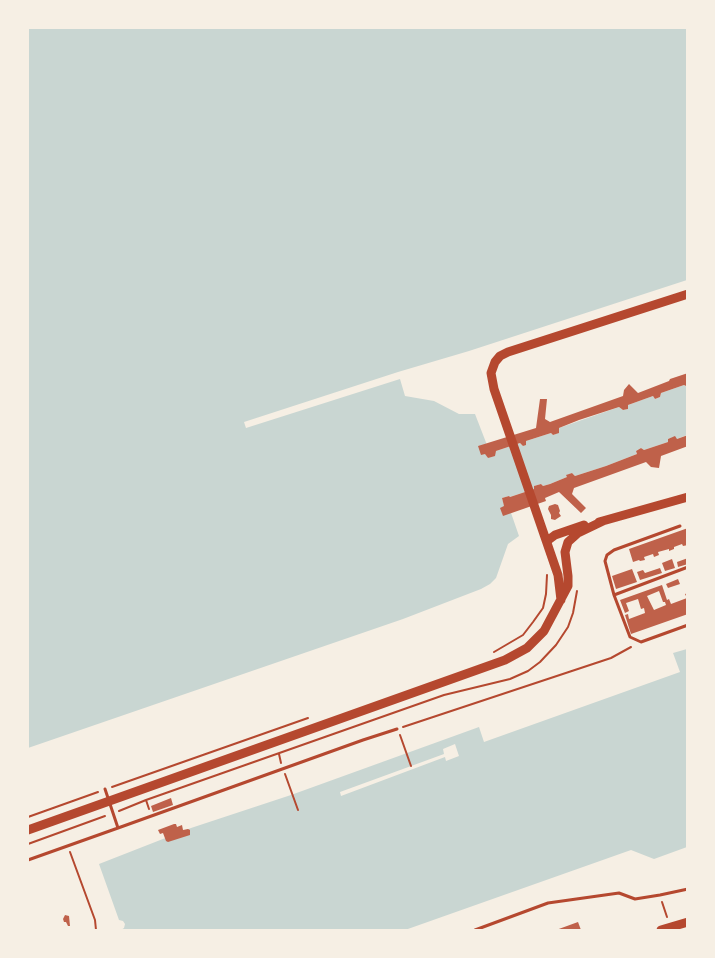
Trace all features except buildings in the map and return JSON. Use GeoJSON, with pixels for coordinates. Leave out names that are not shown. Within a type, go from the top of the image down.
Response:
{"type":"FeatureCollection","features":[{"type":"Feature","properties":{"kind":"street"},"geometry":{"type":"LineString","coordinates":[[561,601],[558,575],[494,388],[491,372],[495,362],[500,356],[688,294]]}},
{"type":"Feature","properties":{"kind":"street"},"geometry":{"type":"LineString","coordinates":[[548,544],[555,535],[583,525],[688,497]]}},
{"type":"Feature","properties":{"kind":"street"},"geometry":{"type":"LineString","coordinates":[[28,830],[505,660],[527,648],[544,631],[561,601],[568,586],[565,552],[572,537],[603,521]]}},
{"type":"Feature","properties":{"kind":"street"},"geometry":{"type":"LineString","coordinates":[[548,544],[566,547]]}},
{"type":"Feature","properties":{"kind":"street"},"geometry":{"type":"LineString","coordinates":[[661,930],[688,922]]}},
{"type":"Feature","properties":{"kind":"lane"},"geometry":{"type":"LineString","coordinates":[[680,526],[614,550],[604,561],[614,595],[630,637],[642,641],[688,625]]}},
{"type":"Feature","properties":{"kind":"lane"},"geometry":{"type":"LineString","coordinates":[[614,595],[688,567]]}},
{"type":"Feature","properties":{"kind":"lane"},"geometry":{"type":"LineString","coordinates":[[28,860],[397,729]]}},
{"type":"Feature","properties":{"kind":"lane"},"geometry":{"type":"LineString","coordinates":[[105,790],[118,828]]}},
{"type":"Feature","properties":{"kind":"lane"},"geometry":{"type":"LineString","coordinates":[[475,930],[548,903],[618,894],[635,899],[688,889]]}},
{"type":"Feature","properties":{"kind":"path"},"geometry":{"type":"LineString","coordinates":[[492,654],[523,635],[543,608],[546,594],[546,572]]}},
{"type":"Feature","properties":{"kind":"path"},"geometry":{"type":"LineString","coordinates":[[411,766],[397,729],[611,658],[642,641]]}},
{"type":"Feature","properties":{"kind":"path"},"geometry":{"type":"LineString","coordinates":[[28,817],[308,718]]}},
{"type":"Feature","properties":{"kind":"path"},"geometry":{"type":"LineString","coordinates":[[286,776],[298,810]]}},
{"type":"Feature","properties":{"kind":"path"},"geometry":{"type":"LineString","coordinates":[[146,800],[152,816]]}},
{"type":"Feature","properties":{"kind":"path"},"geometry":{"type":"LineString","coordinates":[[68,846],[95,920],[96,930]]}},
{"type":"Feature","properties":{"kind":"path"},"geometry":{"type":"LineString","coordinates":[[663,904],[668,918]]}},
{"type":"Feature","properties":{"kind":"shaded area"},"geometry":{"type":"Polygon","coordinates":[[[28,28],[687,28],[687,280],[244,422],[246,428],[400,379],[405,396],[434,401],[459,414],[475,414],[487,445],[483,447],[488,458],[496,451],[520,443],[523,446],[526,444],[526,441],[551,433],[553,435],[558,433],[559,428],[619,407],[623,410],[628,409],[628,405],[653,396],[655,399],[660,397],[661,393],[684,385],[687,387],[687,435],[677,439],[674,437],[668,439],[668,442],[644,450],[641,448],[636,451],[637,454],[606,466],[575,476],[572,473],[550,484],[534,486],[534,489],[502,498],[506,512],[510,510],[519,536],[508,544],[496,578],[481,589],[403,619],[28,748],[28,28]]]}},
{"type":"Feature","properties":{"kind":"shaded area"},"geometry":{"type":"Polygon","coordinates":[[[687,649],[687,847],[654,859],[631,850],[405,930],[121,930],[125,924],[119,920],[99,864],[191,828],[291,795],[479,727],[484,742],[680,672],[673,653],[687,649]]]}},
{"type":"Feature","properties":{"kind":"pier"},"geometry":{"type":"Polygon","coordinates":[[[455,744],[459,756],[446,761],[445,757],[341,796],[340,792],[444,754],[443,749],[455,744]]]}}]}
